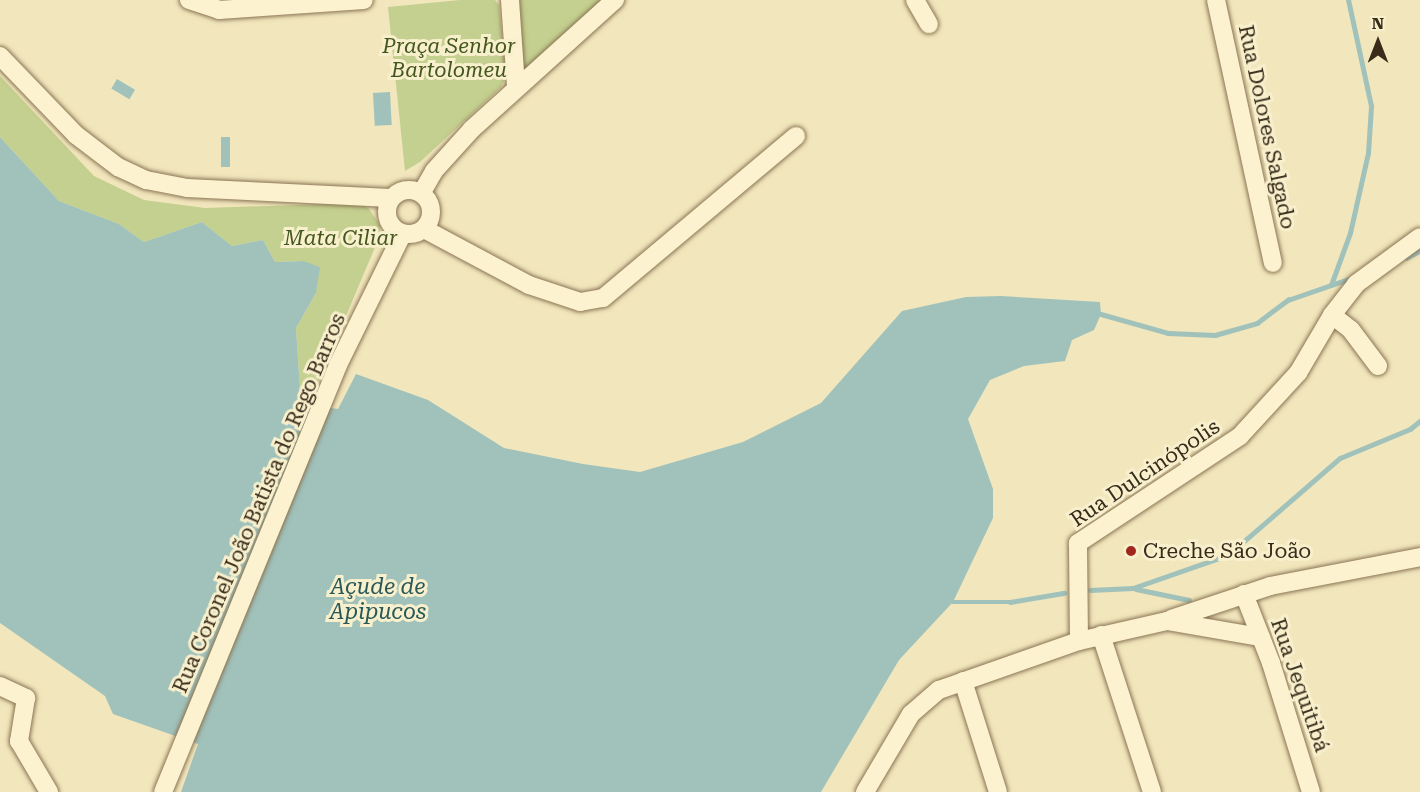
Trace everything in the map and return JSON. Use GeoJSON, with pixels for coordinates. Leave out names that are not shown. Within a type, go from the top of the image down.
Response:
{"type":"FeatureCollection","features":[{"type":"Feature","properties":{"kind":"street"},"geometry":{"type":"LineString","coordinates":[[189,0],[219,10],[364,0]]}},
{"type":"Feature","properties":{"kind":"street"},"geometry":{"type":"LineString","coordinates":[[510,0],[516,86]]}},
{"type":"Feature","properties":{"kind":"street"},"geometry":{"type":"LineString","coordinates":[[426,230],[429,212],[422,192],[434,171],[516,86],[615,0]]}},
{"type":"Feature","properties":{"kind":"street"},"geometry":{"type":"LineString","coordinates":[[915,0],[929,24]]}},
{"type":"Feature","properties":{"kind":"street","name":"Rua Dolores Salgado"},"geometry":{"type":"LineString","coordinates":[[1216,0],[1273,263]]}},
{"type":"Feature","properties":{"kind":"street"},"geometry":{"type":"LineString","coordinates":[[0,56],[76,135],[118,167],[146,180],[187,188],[390,198]]}},
{"type":"Feature","properties":{"kind":"street"},"geometry":{"type":"LineString","coordinates":[[422,192],[399,188],[390,198],[391,221],[402,235],[426,230],[529,285],[580,302],[603,298],[795,136]]}},
{"type":"Feature","properties":{"kind":"street","name":"Rua Coronel João Batista do Rego Barros"},"geometry":{"type":"LineString","coordinates":[[163,792],[338,365],[402,235]]}},
{"type":"Feature","properties":{"kind":"street","name":"Rua Dulcinópolis"},"geometry":{"type":"LineString","coordinates":[[1079,641],[1078,543],[1240,436],[1299,373],[1332,315],[1356,284],[1420,237]]}},
{"type":"Feature","properties":{"kind":"street"},"geometry":{"type":"LineString","coordinates":[[1332,315],[1352,330],[1378,366]]}},
{"type":"Feature","properties":{"kind":"street"},"geometry":{"type":"LineString","coordinates":[[865,792],[911,714],[939,690],[1079,641],[1167,621],[1244,594],[1420,557]]}},
{"type":"Feature","properties":{"kind":"street","name":"Rua Jequitibá"},"geometry":{"type":"LineString","coordinates":[[1244,594],[1261,637],[1311,792]]}},
{"type":"Feature","properties":{"kind":"street"},"geometry":{"type":"LineString","coordinates":[[1167,621],[1261,637]]}},
{"type":"Feature","properties":{"kind":"street"},"geometry":{"type":"LineString","coordinates":[[1101,635],[1152,792]]}},
{"type":"Feature","properties":{"kind":"street"},"geometry":{"type":"LineString","coordinates":[[963,681],[998,792]]}},
{"type":"Feature","properties":{"kind":"street"},"geometry":{"type":"LineString","coordinates":[[0,686],[26,698],[19,741],[49,792]]}},
{"type":"Feature","properties":{"kind":"green space","name":"Praça Senhor Bartolomeu"},"geometry":{"type":"Polygon","coordinates":[[[460,0],[495,0],[499,5],[506,77],[501,87],[420,162],[405,171],[388,7],[460,0]]]}},
{"type":"Feature","properties":{"kind":"green space","name":"Praça Senhor Bartolomeu"},"geometry":{"type":"Polygon","coordinates":[[[515,0],[615,0],[522,81],[515,0]]]}},
{"type":"Feature","properties":{"kind":"green space","name":"Mata Ciliar"},"geometry":{"type":"Polygon","coordinates":[[[0,76],[94,176],[144,200],[205,208],[361,203],[369,209],[380,225],[379,238],[312,396],[301,404],[296,328],[316,293],[303,261],[275,262],[263,240],[232,246],[202,222],[144,242],[119,224],[59,201],[0,137],[0,76]]]}},
{"type":"Feature","properties":{"kind":"water"},"geometry":{"type":"Polygon","coordinates":[[[117,79],[135,90],[129,99],[111,88],[117,79]]]}},
{"type":"Feature","properties":{"kind":"water"},"geometry":{"type":"Polygon","coordinates":[[[390,92],[392,125],[375,126],[373,93],[390,92]]]}},
{"type":"Feature","properties":{"kind":"water","name":"Açude de Apipucos"},"geometry":{"type":"Polygon","coordinates":[[[0,137],[59,201],[119,224],[144,242],[202,222],[232,246],[263,240],[275,262],[303,261],[320,267],[316,293],[296,328],[301,404],[338,409],[356,374],[428,400],[504,448],[583,464],[640,472],[743,442],[821,403],[902,311],[966,297],[1001,296],[1100,302],[1101,314],[1094,330],[1072,340],[1065,361],[1024,366],[990,380],[968,419],[993,489],[993,518],[953,602],[899,660],[821,792],[181,792],[198,744],[113,714],[105,696],[0,623],[0,137]]]}},
{"type":"Feature","properties":{"kind":"water"},"geometry":{"type":"Polygon","coordinates":[[[221,137],[230,137],[230,167],[221,167],[221,137]]]}},
{"type":"Feature","properties":{"kind":"waterway"},"geometry":{"type":"LineString","coordinates":[[1331,285],[1350,233],[1368,153],[1371,106],[1348,0]]}},
{"type":"Feature","properties":{"kind":"waterway"},"geometry":{"type":"LineString","coordinates":[[1406,258],[1420,251]]}},
{"type":"Feature","properties":{"kind":"waterway"},"geometry":{"type":"LineString","coordinates":[[1101,314],[1168,333],[1215,335],[1257,323],[1288,300],[1351,278]]}},
{"type":"Feature","properties":{"kind":"waterway"},"geometry":{"type":"LineString","coordinates":[[1090,590],[1133,588],[1228,555],[1340,458],[1410,429],[1420,421]]}},
{"type":"Feature","properties":{"kind":"waterway"},"geometry":{"type":"LineString","coordinates":[[1136,589],[1189,600]]}},
{"type":"Feature","properties":{"kind":"waterway"},"geometry":{"type":"LineString","coordinates":[[953,602],[1010,602],[1064,593]]}},
{"type":"Feature","properties":{"kind":"place","name":"Creche São João"},"geometry":{"type":"Point","coordinates":[1131,551]}}]}
